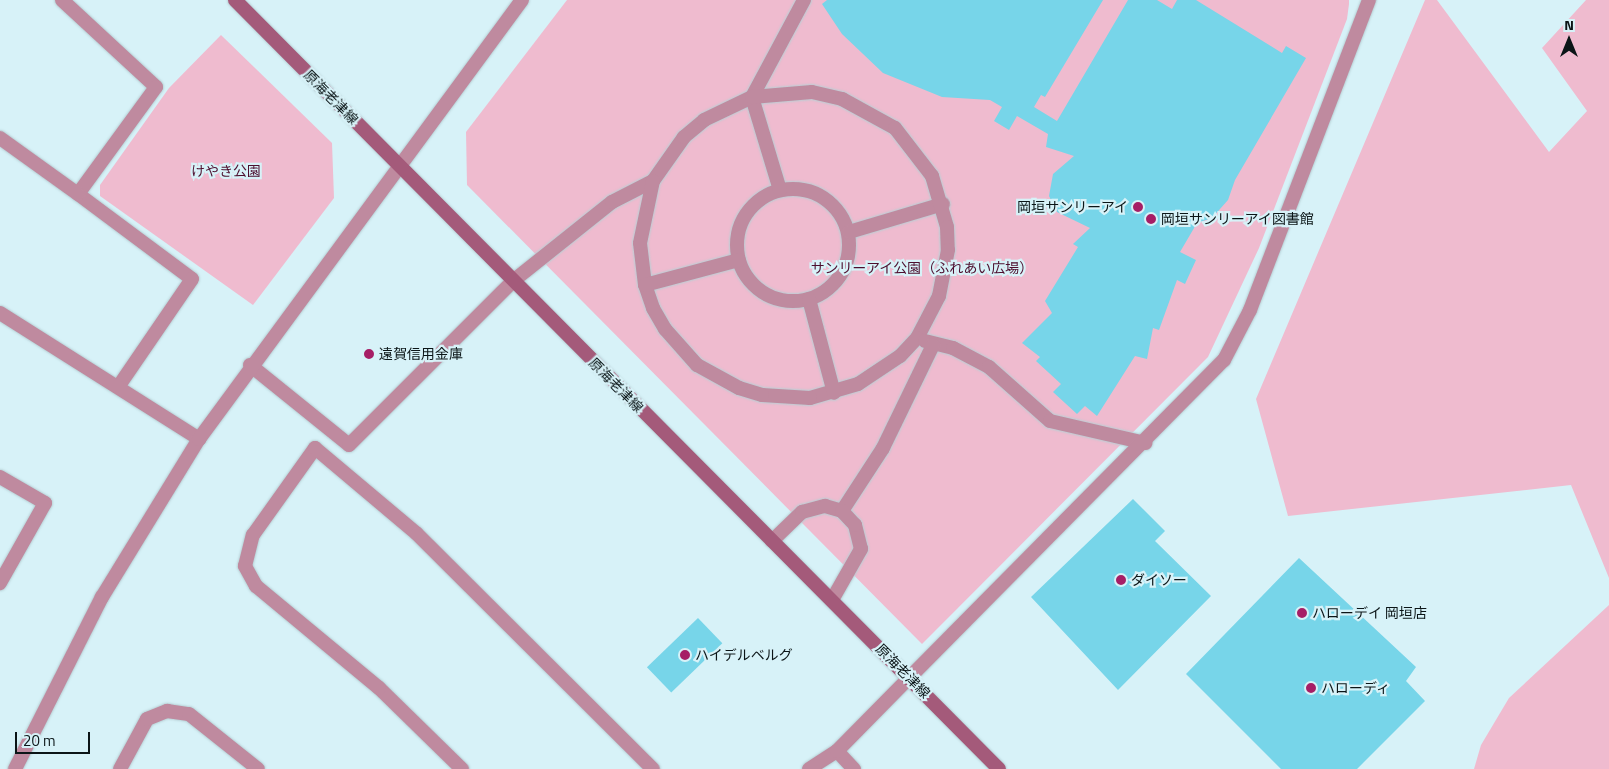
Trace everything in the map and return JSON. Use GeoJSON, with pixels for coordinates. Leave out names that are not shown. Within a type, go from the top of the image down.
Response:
{"type":"FeatureCollection","features":[{"type":"Feature","properties":{"kind":"main road","name":"原海老津線"},"geometry":{"type":"LineString","coordinates":[[235,0],[772,541],[910,677],[998,769]]}},
{"type":"Feature","properties":{"kind":"street"},"geometry":{"type":"LineString","coordinates":[[62,0],[156,87],[78,194]]}},
{"type":"Feature","properties":{"kind":"street"},"geometry":{"type":"LineString","coordinates":[[15,769],[102,597],[199,439],[250,365],[522,0]]}},
{"type":"Feature","properties":{"kind":"street"},"geometry":{"type":"LineString","coordinates":[[780,190],[752,97],[804,0]]}},
{"type":"Feature","properties":{"kind":"street"},"geometry":{"type":"LineString","coordinates":[[809,769],[837,751],[1145,443],[1224,360],[1250,310],[1369,0]]}},
{"type":"Feature","properties":{"kind":"street"},"geometry":{"type":"LineString","coordinates":[[812,92],[870,111],[916,150],[943,204],[948,242],[946,274],[933,311],[917,338],[880,372],[834,393],[810,398],[762,395],[717,378],[697,365],[665,329],[645,286],[641,222],[654,181],[684,137],[720,111],[752,97],[812,92]]}},
{"type":"Feature","properties":{"kind":"street"},"geometry":{"type":"LineString","coordinates":[[0,138],[192,279],[118,387]]}},
{"type":"Feature","properties":{"kind":"street"},"geometry":{"type":"LineString","coordinates":[[250,365],[349,444],[513,281],[612,202],[654,181]]}},
{"type":"Feature","properties":{"kind":"street"},"geometry":{"type":"LineString","coordinates":[[798,188],[830,202],[849,232],[848,260],[842,274],[822,294],[809,299],[779,300],[766,294],[754,285],[739,260],[737,245],[745,216],[766,196],[780,190],[798,188]]}},
{"type":"Feature","properties":{"kind":"street"},"geometry":{"type":"LineString","coordinates":[[849,232],[943,204]]}},
{"type":"Feature","properties":{"kind":"street"},"geometry":{"type":"LineString","coordinates":[[645,286],[739,260]]}},
{"type":"Feature","properties":{"kind":"street"},"geometry":{"type":"LineString","coordinates":[[809,299],[834,393]]}},
{"type":"Feature","properties":{"kind":"street"},"geometry":{"type":"LineString","coordinates":[[0,313],[199,439]]}},
{"type":"Feature","properties":{"kind":"street"},"geometry":{"type":"LineString","coordinates":[[917,338],[933,345],[954,348],[989,367],[1050,420],[1145,443]]}},
{"type":"Feature","properties":{"kind":"street"},"geometry":{"type":"LineString","coordinates":[[842,511],[883,448],[933,345]]}},
{"type":"Feature","properties":{"kind":"street"},"geometry":{"type":"LineString","coordinates":[[462,769],[379,688],[256,586],[245,566],[253,535],[315,448],[417,534],[653,769]]}},
{"type":"Feature","properties":{"kind":"street"},"geometry":{"type":"LineString","coordinates":[[0,478],[45,502],[0,583]]}},
{"type":"Feature","properties":{"kind":"street"},"geometry":{"type":"LineString","coordinates":[[772,541],[802,512],[825,506],[842,511],[855,525],[861,548],[832,600]]}},
{"type":"Feature","properties":{"kind":"street"},"geometry":{"type":"LineString","coordinates":[[120,769],[147,719],[167,711],[189,714],[258,769]]}},
{"type":"Feature","properties":{"kind":"street"},"geometry":{"type":"LineString","coordinates":[[837,751],[854,769]]}},
{"type":"Feature","properties":{"kind":"green space","name":"サンリーアイ公園（ふれあい広場）"},"geometry":{"type":"Polygon","coordinates":[[[567,0],[1349,0],[1349,4],[1347,19],[1259,248],[1208,357],[922,644],[467,185],[466,132],[567,0]]]}},
{"type":"Feature","properties":{"kind":"green space"},"geometry":{"type":"Polygon","coordinates":[[[1425,0],[1437,0],[1549,152],[1587,111],[1542,48],[1586,0],[1609,0],[1609,578],[1571,485],[1288,516],[1256,399],[1425,0]]]}},
{"type":"Feature","properties":{"kind":"green space","name":"けやき公園"},"geometry":{"type":"Polygon","coordinates":[[[221,35],[332,143],[334,198],[253,305],[100,196],[100,185],[169,88],[221,35]]]}},
{"type":"Feature","properties":{"kind":"green space"},"geometry":{"type":"Polygon","coordinates":[[[1609,605],[1609,769],[1474,769],[1481,745],[1509,698],[1609,605]]]}},
{"type":"Feature","properties":{"kind":"building","name":"岡垣サンリーアイ"},"geometry":{"type":"Polygon","coordinates":[[[827,0],[1103,0],[1045,97],[1041,95],[1034,107],[1057,121],[1128,0],[1157,0],[1172,9],[1177,0],[1196,0],[1282,53],[1286,46],[1306,58],[1235,180],[1228,200],[1212,218],[1197,223],[1180,252],[1196,260],[1185,284],[1177,280],[1159,330],[1153,328],[1147,359],[1135,356],[1097,416],[1085,406],[1077,414],[1053,392],[1061,384],[1036,361],[1040,357],[1022,343],[1052,313],[1045,301],[1078,247],[1073,244],[1090,228],[1057,212],[1049,196],[1053,174],[1074,156],[1046,147],[1048,134],[1017,116],[1009,130],[994,121],[1002,107],[990,100],[942,97],[883,73],[842,34],[822,4],[827,0]]]}},
{"type":"Feature","properties":{"kind":"building","name":"ダイソー"},"geometry":{"type":"Polygon","coordinates":[[[1133,499],[1165,531],[1155,541],[1211,596],[1118,690],[1031,597],[1133,499]]]}},
{"type":"Feature","properties":{"kind":"building","name":"ハローデイ 岡垣店"},"geometry":{"type":"Polygon","coordinates":[[[1299,558],[1416,667],[1406,681],[1425,701],[1357,769],[1281,769],[1186,674],[1299,558]]]}},
{"type":"Feature","properties":{"kind":"building","name":"ハイデルベルグ"},"geometry":{"type":"Polygon","coordinates":[[[698,618],[722,643],[671,692],[647,667],[698,618]]]}},
{"type":"Feature","properties":{"kind":"place","name":"岡垣サンリーアイ"},"geometry":{"type":"Point","coordinates":[1138,207]}},
{"type":"Feature","properties":{"kind":"place","name":"岡垣サンリーアイ図書館"},"geometry":{"type":"Point","coordinates":[1151,219]}},
{"type":"Feature","properties":{"kind":"place","name":"遠賀信用金庫"},"geometry":{"type":"Point","coordinates":[369,354]}},
{"type":"Feature","properties":{"kind":"place","name":"ダイソー"},"geometry":{"type":"Point","coordinates":[1121,580]}},
{"type":"Feature","properties":{"kind":"place","name":"ハローデイ 岡垣店"},"geometry":{"type":"Point","coordinates":[1302,613]}},
{"type":"Feature","properties":{"kind":"place","name":"ハイデルベルグ"},"geometry":{"type":"Point","coordinates":[685,655]}},
{"type":"Feature","properties":{"kind":"place","name":"ハローディ"},"geometry":{"type":"Point","coordinates":[1311,688]}}]}
